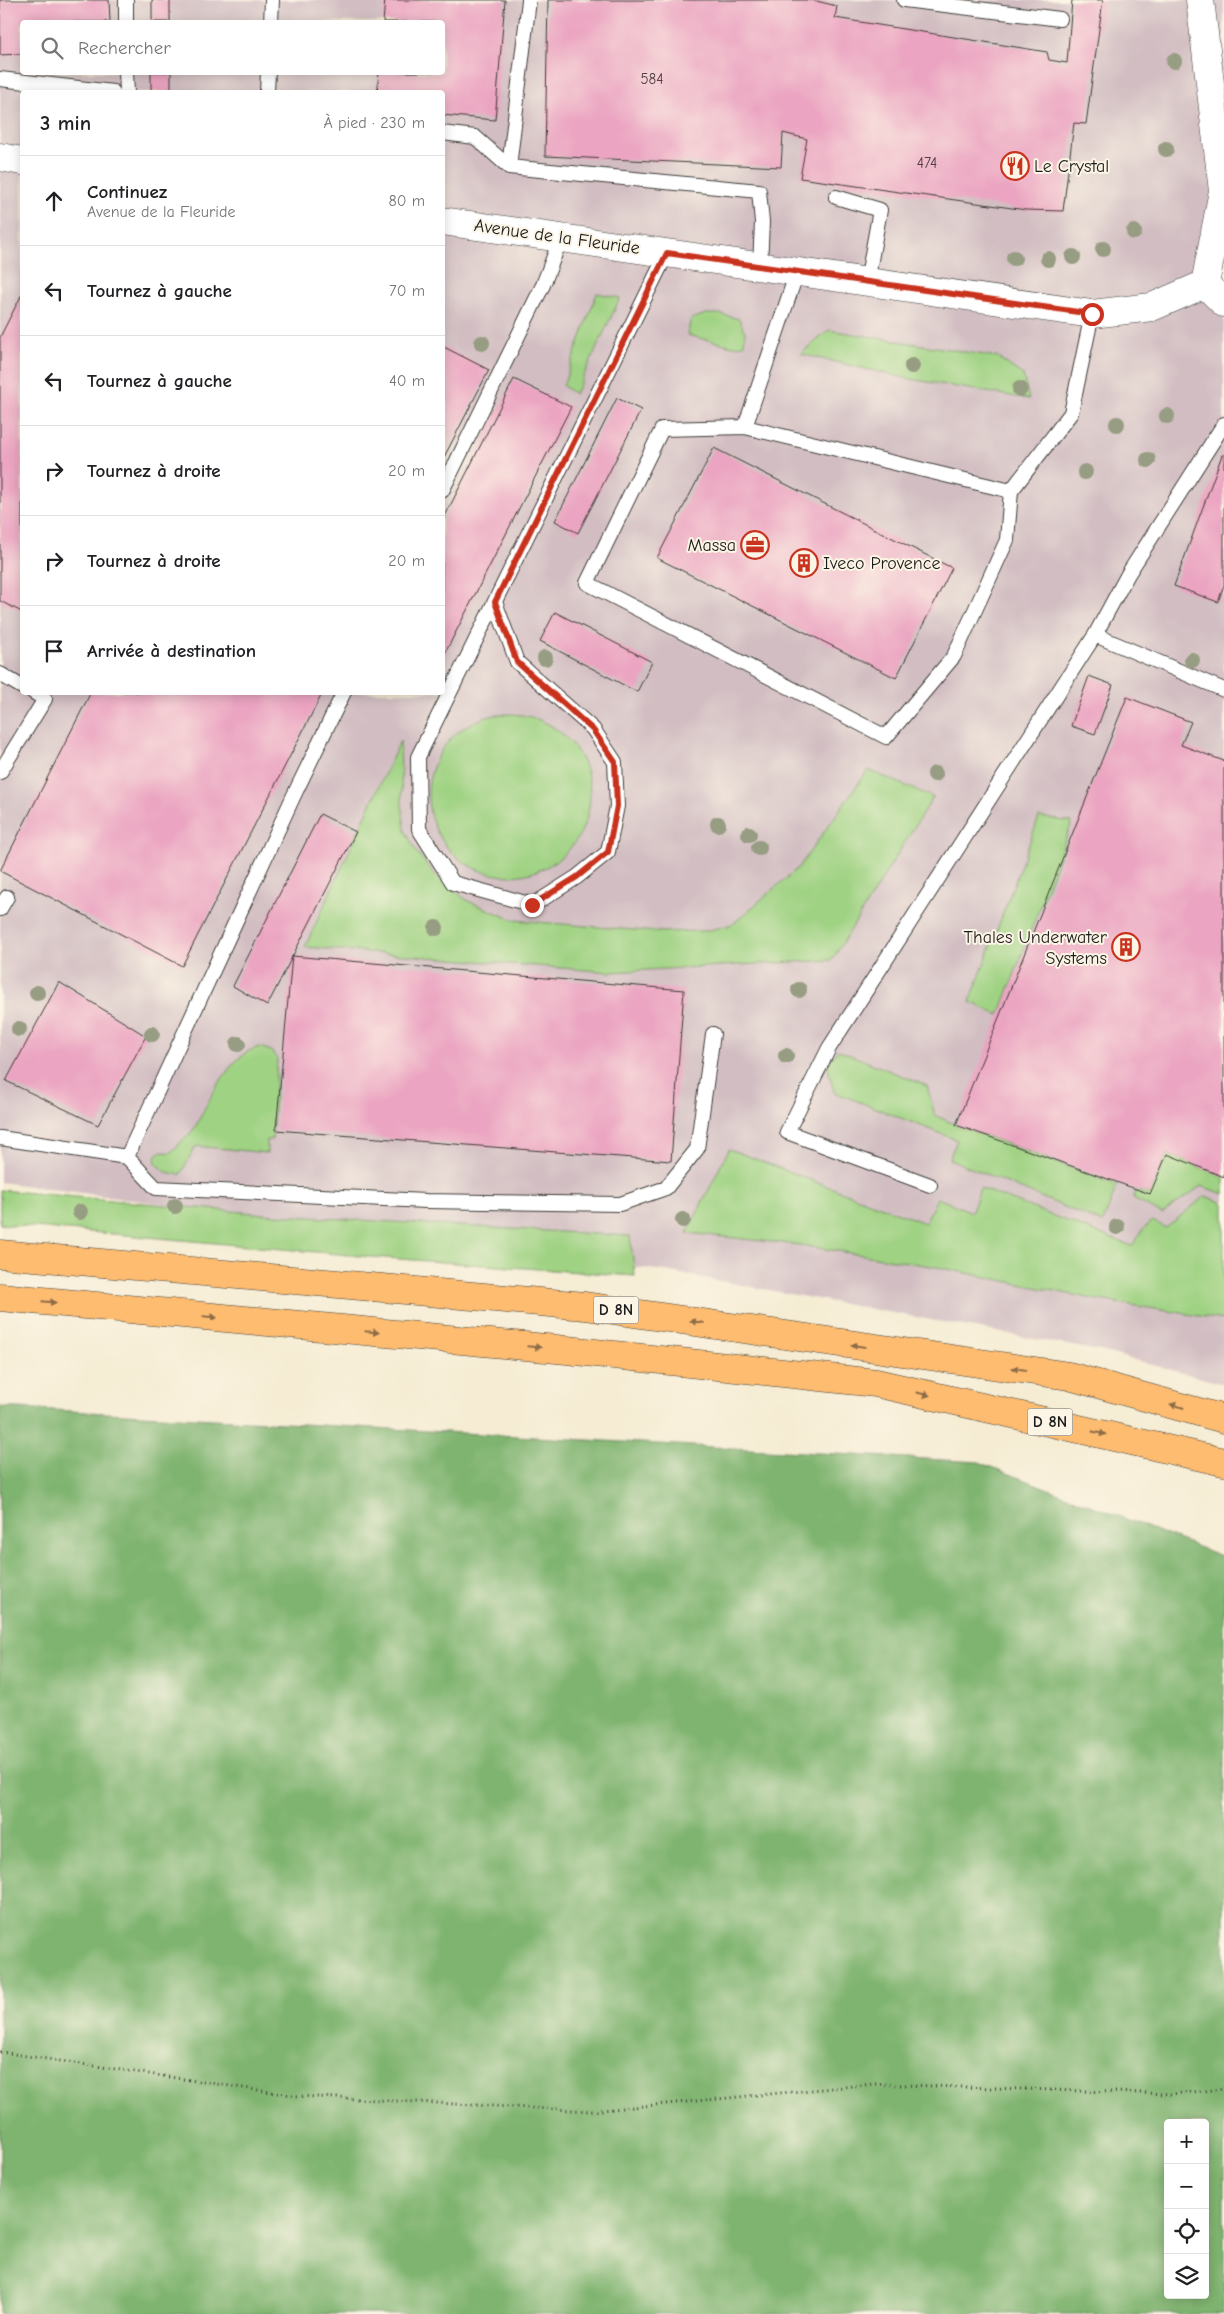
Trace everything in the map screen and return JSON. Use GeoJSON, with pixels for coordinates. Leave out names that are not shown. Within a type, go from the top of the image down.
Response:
{"type":"FeatureCollection","features":[{"type":"Feature","properties":{"kind":"main road","name":"D 8N"},"geometry":{"type":"LineString","coordinates":[[0,1254],[585,1306],[1070,1376],[1224,1419]]}},
{"type":"Feature","properties":{"kind":"main road","name":"D 8N"},"geometry":{"type":"LineString","coordinates":[[0,1297],[567,1350],[876,1383],[1224,1462]]}},
{"type":"Feature","properties":{"kind":"street"},"geometry":{"type":"LineString","coordinates":[[1200,0],[1223,191],[1205,284],[1224,303]]}},
{"type":"Feature","properties":{"kind":"street"},"geometry":{"type":"LineString","coordinates":[[0,157],[20,160]]}},
{"type":"Feature","properties":{"kind":"street","name":"Avenue de la Fleuride"},"geometry":{"type":"LineString","coordinates":[[445,221],[1092,314],[1152,307],[1205,284]]}},
{"type":"Feature","properties":{"kind":"lane"},"geometry":{"type":"LineString","coordinates":[[126,0],[126,20]]}},
{"type":"Feature","properties":{"kind":"lane"},"geometry":{"type":"LineString","coordinates":[[271,20],[272,0]]}},
{"type":"Feature","properties":{"kind":"lane"},"geometry":{"type":"LineString","coordinates":[[509,167],[529,0]]}},
{"type":"Feature","properties":{"kind":"lane"},"geometry":{"type":"LineString","coordinates":[[904,0],[1060,19]]}},
{"type":"Feature","properties":{"kind":"lane"},"geometry":{"type":"LineString","coordinates":[[126,75],[127,90]]}},
{"type":"Feature","properties":{"kind":"lane"},"geometry":{"type":"LineString","coordinates":[[267,90],[268,75]]}},
{"type":"Feature","properties":{"kind":"lane"},"geometry":{"type":"LineString","coordinates":[[0,79],[96,90]]}},
{"type":"Feature","properties":{"kind":"lane"},"geometry":{"type":"LineString","coordinates":[[445,133],[476,137],[509,167],[760,191],[762,222],[760,266]]}},
{"type":"Feature","properties":{"kind":"lane"},"geometry":{"type":"LineString","coordinates":[[836,197],[880,210],[867,282]]}},
{"type":"Feature","properties":{"kind":"lane"},"geometry":{"type":"LineString","coordinates":[[445,485],[543,285],[561,238]]}},
{"type":"Feature","properties":{"kind":"lane"},"geometry":{"type":"LineString","coordinates":[[495,602],[517,662],[593,730],[615,762],[617,806],[608,852],[577,877],[532,905],[453,883],[419,829],[418,757],[667,253]]}},
{"type":"Feature","properties":{"kind":"lane"},"geometry":{"type":"LineString","coordinates":[[745,427],[797,272]]}},
{"type":"Feature","properties":{"kind":"lane"},"geometry":{"type":"LineString","coordinates":[[1011,491],[745,427],[662,429],[587,582],[886,737],[954,656],[1007,540],[1011,491],[1071,413],[1092,314]]}},
{"type":"Feature","properties":{"kind":"lane"},"geometry":{"type":"LineString","coordinates":[[930,1185],[787,1132],[829,1048],[1095,635],[1128,574],[1224,424]]}},
{"type":"Feature","properties":{"kind":"lane"},"geometry":{"type":"LineString","coordinates":[[1095,635],[1224,690]]}},
{"type":"Feature","properties":{"kind":"lane"},"geometry":{"type":"LineString","coordinates":[[0,674],[20,686]]}},
{"type":"Feature","properties":{"kind":"lane"},"geometry":{"type":"LineString","coordinates":[[0,772],[45,699],[38,695]]}},
{"type":"Feature","properties":{"kind":"lane"},"geometry":{"type":"LineString","coordinates":[[127,1157],[290,804],[343,695]]}},
{"type":"Feature","properties":{"kind":"lane"},"geometry":{"type":"LineString","coordinates":[[0,1138],[127,1157],[156,1188],[426,1201],[620,1204],[666,1188],[697,1149],[713,1034]]}},
{"type":"Feature","properties":{"kind":"path"},"geometry":{"type":"LineString","coordinates":[[0,2052],[298,2096],[592,2111],[874,2084],[1170,2094],[1224,2089]]}},
{"type":"Feature","properties":{"kind":"shaded area"},"geometry":{"type":"Polygon","coordinates":[[[0,0],[1224,0],[1224,1384],[1105,1352],[665,1271],[0,1182],[0,0]]]}},
{"type":"Feature","properties":{"kind":"green space"},"geometry":{"type":"Polygon","coordinates":[[[597,293],[620,298],[575,394],[563,386],[597,293]]]}},
{"type":"Feature","properties":{"kind":"green space"},"geometry":{"type":"Polygon","coordinates":[[[706,314],[720,314],[739,319],[745,332],[744,345],[733,346],[687,335],[691,319],[706,314]]]}},
{"type":"Feature","properties":{"kind":"green space"},"geometry":{"type":"Polygon","coordinates":[[[829,330],[997,357],[1023,375],[1029,399],[910,379],[801,354],[829,330]]]}},
{"type":"Feature","properties":{"kind":"green space"},"geometry":{"type":"Polygon","coordinates":[[[509,714],[540,720],[566,738],[584,764],[590,795],[584,826],[566,852],[540,870],[509,876],[478,870],[452,852],[434,826],[428,795],[434,764],[452,738],[478,720],[509,714]]]}},
{"type":"Feature","properties":{"kind":"green space"},"geometry":{"type":"Polygon","coordinates":[[[400,741],[405,830],[416,851],[436,876],[468,901],[514,920],[657,932],[706,931],[733,924],[799,867],[868,770],[933,797],[832,960],[610,972],[305,947],[400,741]]]}},
{"type":"Feature","properties":{"kind":"green space"},"geometry":{"type":"Polygon","coordinates":[[[1039,817],[1072,822],[999,1015],[970,1002],[1039,817]]]}},
{"type":"Feature","properties":{"kind":"green space"},"geometry":{"type":"Polygon","coordinates":[[[260,1047],[271,1051],[277,1059],[272,1140],[267,1140],[267,1153],[196,1146],[180,1175],[166,1172],[156,1163],[155,1156],[161,1151],[170,1153],[187,1137],[195,1127],[221,1080],[230,1068],[249,1051],[260,1047]]]}},
{"type":"Feature","properties":{"kind":"green space"},"geometry":{"type":"Polygon","coordinates":[[[838,1050],[927,1086],[935,1115],[956,1125],[1117,1185],[1103,1223],[949,1159],[957,1140],[834,1092],[827,1065],[838,1050]]]}},
{"type":"Feature","properties":{"kind":"green space"},"geometry":{"type":"Polygon","coordinates":[[[729,1149],[925,1223],[937,1198],[972,1212],[980,1188],[1132,1246],[1144,1228],[1153,1221],[1166,1228],[1205,1196],[1224,1203],[1224,1320],[1093,1299],[937,1267],[800,1245],[687,1233],[729,1149]]]}},
{"type":"Feature","properties":{"kind":"green space"},"geometry":{"type":"Polygon","coordinates":[[[1167,1154],[1224,1177],[1224,1194],[1201,1186],[1162,1214],[1133,1199],[1136,1191],[1150,1194],[1167,1154]]]}},
{"type":"Feature","properties":{"kind":"green space"},"geometry":{"type":"Polygon","coordinates":[[[0,1190],[275,1215],[630,1236],[635,1276],[372,1257],[0,1224],[0,1190]]]}},
{"type":"Feature","properties":{"kind":"green space"},"geometry":{"type":"Polygon","coordinates":[[[0,1407],[979,1462],[1224,1557],[1224,2314],[0,2314],[0,1407]]]}},
{"type":"Feature","properties":{"kind":"building"},"geometry":{"type":"Polygon","coordinates":[[[0,0],[109,0],[110,20],[20,20],[20,54],[0,55],[0,0]]]}},
{"type":"Feature","properties":{"kind":"building"},"geometry":{"type":"Polygon","coordinates":[[[152,0],[170,0],[170,20],[152,20],[152,0]]]}},
{"type":"Feature","properties":{"kind":"building"},"geometry":{"type":"Polygon","coordinates":[[[385,0],[505,0],[495,120],[445,115],[445,90],[377,90],[379,75],[445,75],[445,20],[383,20],[385,0]]]}},
{"type":"Feature","properties":{"kind":"building"},"geometry":{"type":"Polygon","coordinates":[[[548,0],[812,0],[837,6],[835,18],[1047,52],[1049,60],[1067,63],[1072,0],[1103,0],[1086,124],[1074,123],[1063,211],[1026,210],[800,178],[807,139],[783,133],[781,167],[545,156],[548,0]]]}},
{"type":"Feature","properties":{"kind":"building"},"geometry":{"type":"Polygon","coordinates":[[[151,75],[171,75],[171,90],[151,90],[151,75]]]}},
{"type":"Feature","properties":{"kind":"building"},"geometry":{"type":"Polygon","coordinates":[[[20,298],[20,611],[0,601],[0,337],[20,298]]]}},
{"type":"Feature","properties":{"kind":"building"},"geometry":{"type":"Polygon","coordinates":[[[445,348],[489,370],[445,455],[445,348]]]}},
{"type":"Feature","properties":{"kind":"building"},"geometry":{"type":"Polygon","coordinates":[[[514,379],[571,407],[445,653],[445,516],[514,379]]]}},
{"type":"Feature","properties":{"kind":"building"},"geometry":{"type":"Polygon","coordinates":[[[617,398],[641,410],[578,533],[555,521],[617,398]]]}},
{"type":"Feature","properties":{"kind":"building","name":"Iveco Provence"},"geometry":{"type":"Polygon","coordinates":[[[714,448],[952,568],[896,678],[657,558],[714,448]]]}},
{"type":"Feature","properties":{"kind":"building"},"geometry":{"type":"Polygon","coordinates":[[[1222,455],[1224,455],[1224,585],[1218,602],[1174,586],[1222,455]]]}},
{"type":"Feature","properties":{"kind":"building"},"geometry":{"type":"Polygon","coordinates":[[[555,612],[652,662],[637,692],[540,641],[555,612]]]}},
{"type":"Feature","properties":{"kind":"building"},"geometry":{"type":"Polygon","coordinates":[[[1089,676],[1113,685],[1095,734],[1071,726],[1089,676]]]}},
{"type":"Feature","properties":{"kind":"building"},"geometry":{"type":"Polygon","coordinates":[[[89,695],[321,695],[182,966],[0,871],[89,695]]]}},
{"type":"Feature","properties":{"kind":"building","name":"Thales Underwater Systems"},"geometry":{"type":"Polygon","coordinates":[[[1127,697],[1191,722],[1181,745],[1224,761],[1224,1177],[1167,1154],[1150,1194],[956,1125],[1127,697]]]}},
{"type":"Feature","properties":{"kind":"building"},"geometry":{"type":"Polygon","coordinates":[[[320,814],[356,832],[267,1006],[233,986],[320,814]]]}},
{"type":"Feature","properties":{"kind":"building"},"geometry":{"type":"Polygon","coordinates":[[[292,956],[684,990],[671,1161],[276,1130],[292,956]]]}},
{"type":"Feature","properties":{"kind":"building"},"geometry":{"type":"Polygon","coordinates":[[[59,982],[146,1036],[98,1125],[6,1081],[59,982]]]}},
{"type":"Feature","properties":{"kind":"place","name":"Le Crystal"},"geometry":{"type":"Point","coordinates":[1015,166]}},
{"type":"Feature","properties":{"kind":"place","name":"Massa"},"geometry":{"type":"Point","coordinates":[755,545]}},
{"type":"Feature","properties":{"kind":"place","name":"Iveco Provence"},"geometry":{"type":"Point","coordinates":[804,563]}},
{"type":"Feature","properties":{"kind":"place","name":"Thales Underwater Systems"},"geometry":{"type":"Point","coordinates":[1126,947]}},
{"type":"Feature","properties":{"kind":"route"},"geometry":{"type":"LineString","coordinates":[[532,905],[577,877],[608,852],[617,806],[615,762],[593,730],[517,662],[495,602],[667,253],[1092,314]]}}]}
